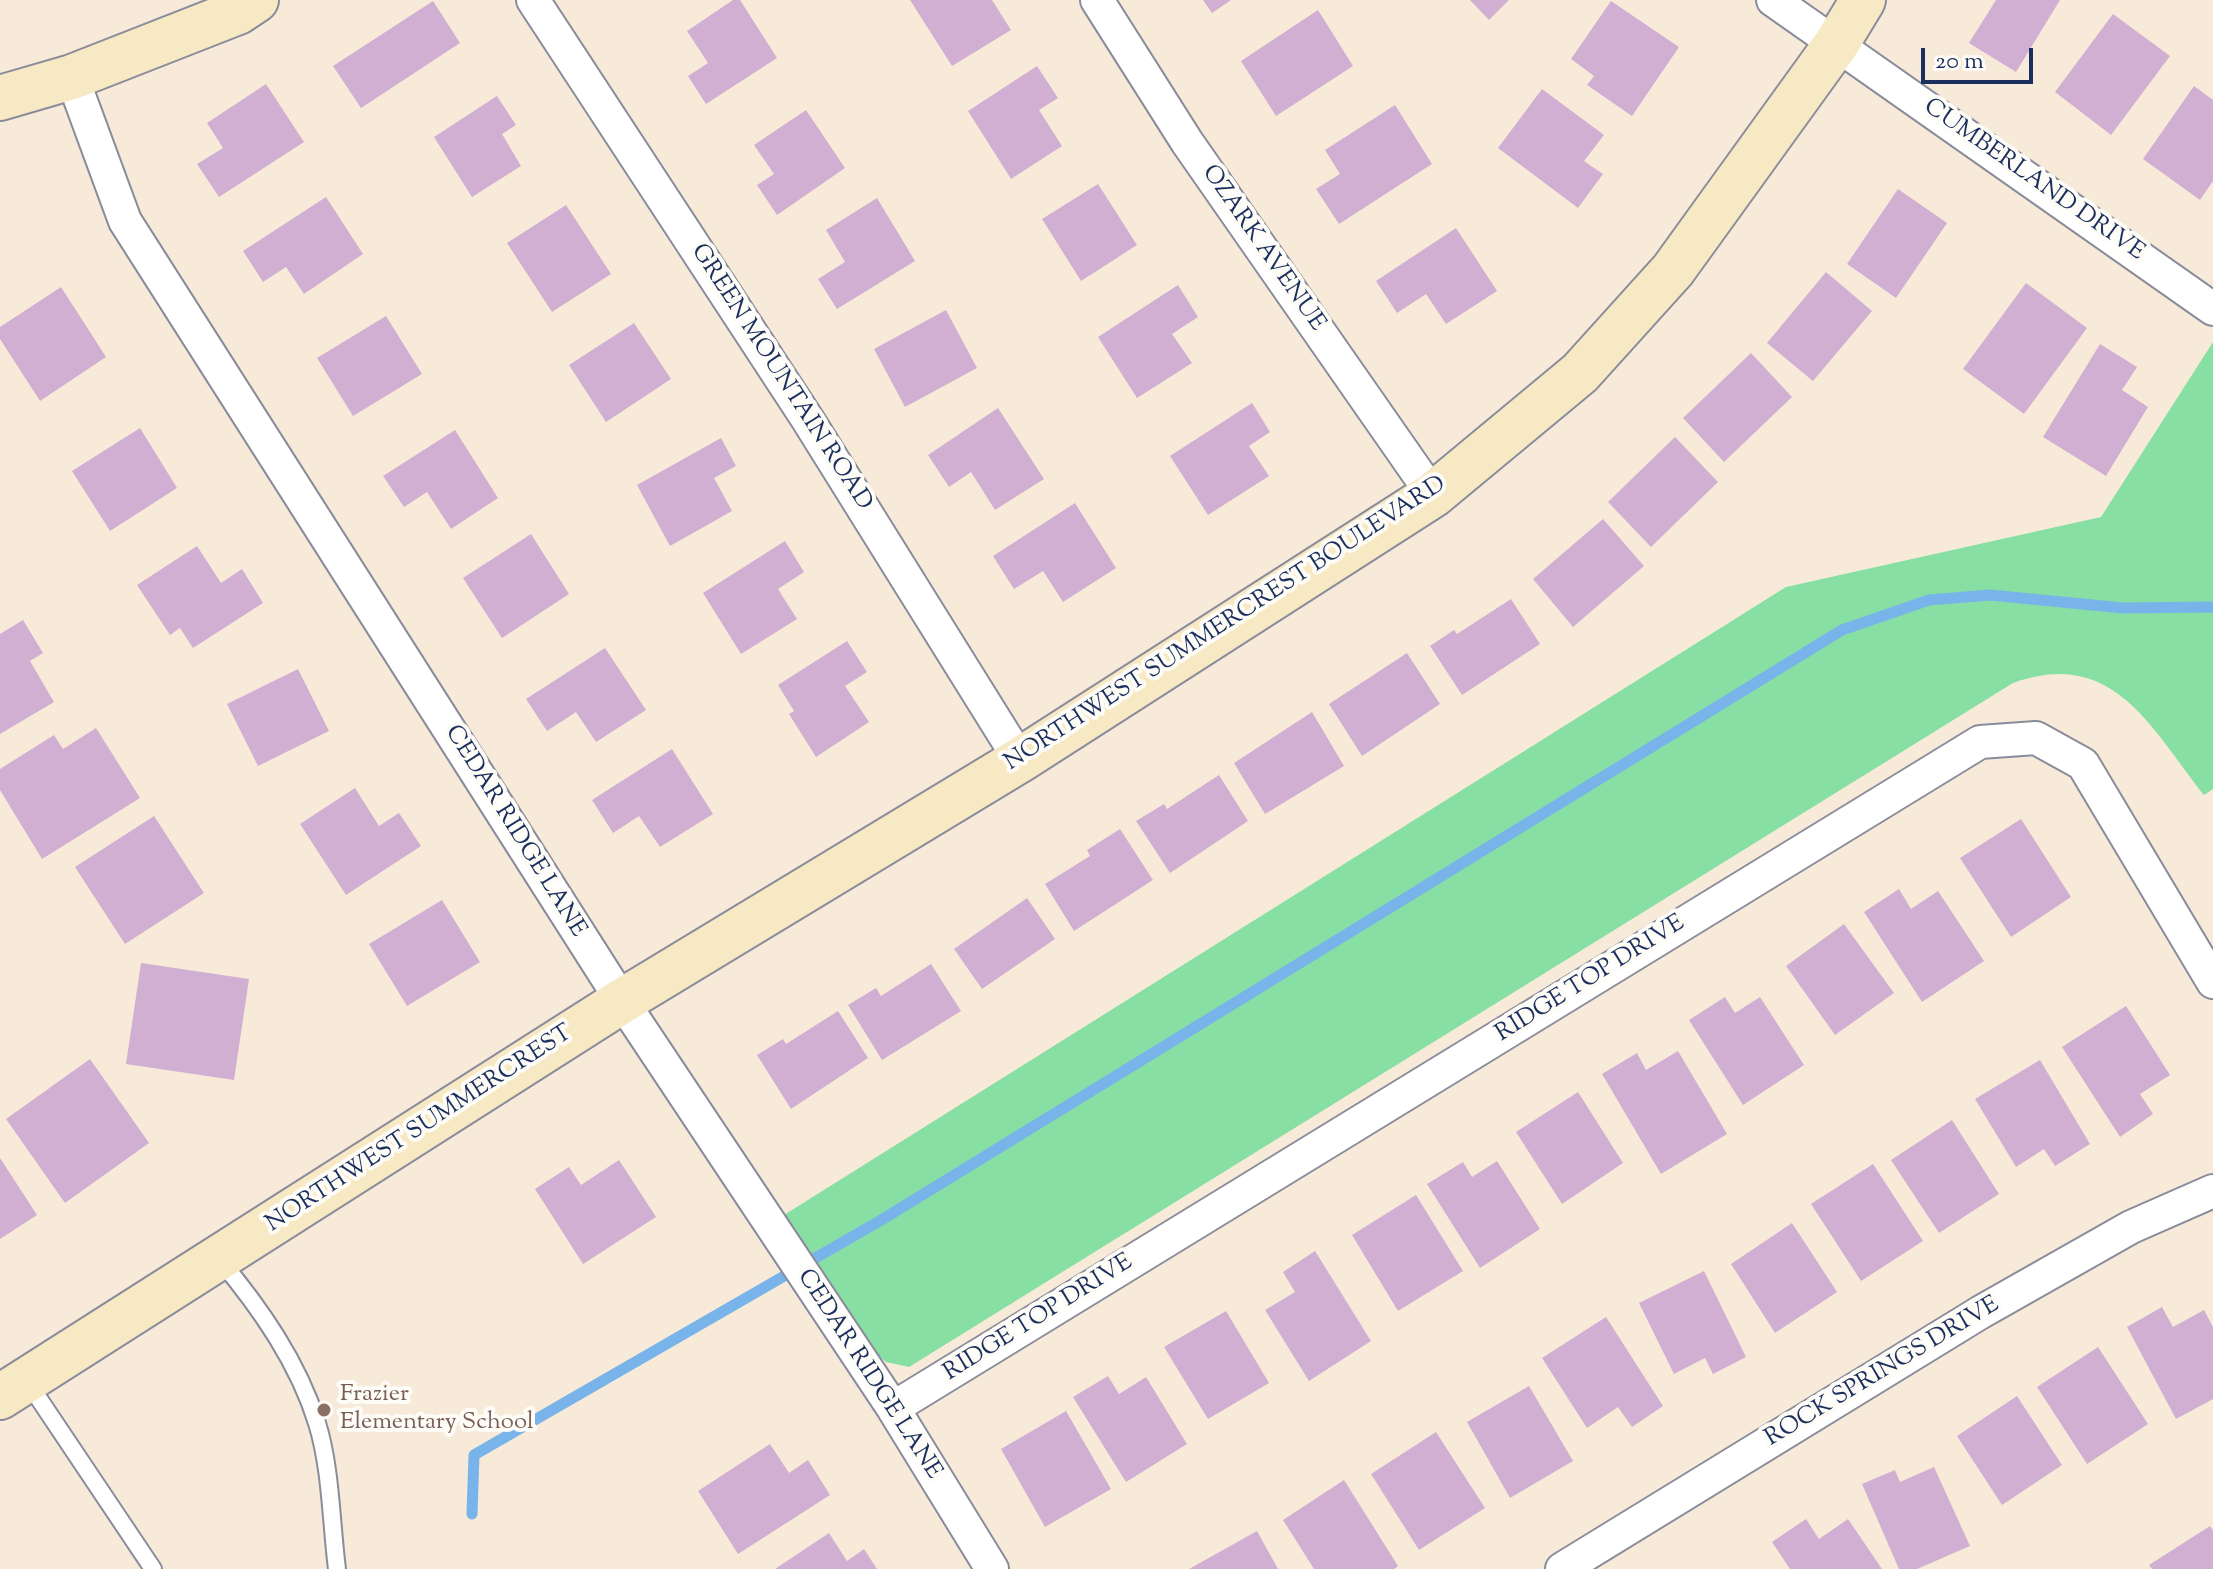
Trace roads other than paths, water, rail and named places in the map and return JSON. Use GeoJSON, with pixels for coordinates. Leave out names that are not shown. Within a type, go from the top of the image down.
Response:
{"type":"FeatureCollection","features":[{"type":"Feature","properties":{"kind":"street"},"geometry":{"type":"LineString","coordinates":[[0,98],[72,77],[238,12],[256,0]]}},
{"type":"Feature","properties":{"kind":"street","name":"GREEN MOUNTAIN ROAD"},"geometry":{"type":"LineString","coordinates":[[533,0],[808,420],[1020,760]]}},
{"type":"Feature","properties":{"kind":"street","name":"OZARK AVENUE"},"geometry":{"type":"LineString","coordinates":[[1097,0],[1187,142],[1433,495]]}},
{"type":"Feature","properties":{"kind":"street","name":"CUMBERLAND DRIVE"},"geometry":{"type":"LineString","coordinates":[[1773,0],[2213,309]]}},
{"type":"Feature","properties":{"kind":"street","name":"NORTHWEST SUMMERCREST BOULEVARD"},"geometry":{"type":"LineString","coordinates":[[622,1001],[1020,760],[1433,495],[1580,373],[1673,270],[1837,43],[1863,0]]}},
{"type":"Feature","properties":{"kind":"street","name":"CEDAR RIDGE LANE"},"geometry":{"type":"LineString","coordinates":[[72,77],[125,221],[622,1001],[893,1408],[992,1569]]}},
{"type":"Feature","properties":{"kind":"street","name":"RIDGE TOP DRIVE"},"geometry":{"type":"LineString","coordinates":[[893,1408],[1980,742],[2036,738],[2083,764],[2213,982]]}},
{"type":"Feature","properties":{"kind":"street","name":"NORTHWEST SUMMERCREST"},"geometry":{"type":"LineString","coordinates":[[219,1259],[622,1001]]}},
{"type":"Feature","properties":{"kind":"street","name":"ROCK SPRINGS DRIVE"},"geometry":{"type":"LineString","coordinates":[[1562,1569],[1981,1312],[2131,1227],[2213,1191]]}},
{"type":"Feature","properties":{"kind":"street"},"geometry":{"type":"LineString","coordinates":[[13,1388],[219,1259]]}},
{"type":"Feature","properties":{"kind":"lane"},"geometry":{"type":"LineString","coordinates":[[219,1259],[254,1301],[285,1352],[317,1425],[337,1569]]}},
{"type":"Feature","properties":{"kind":"lane"},"geometry":{"type":"LineString","coordinates":[[13,1388],[153,1569]]}},
{"type":"Feature","properties":{"kind":"waterway"},"geometry":{"type":"LineString","coordinates":[[472,1514],[474,1455],[883,1219],[1842,630],[1929,600],[1990,595],[2123,608],[2213,607]]}},
{"type":"Feature","properties":{"kind":"place","name":"Frazier Elementary School"},"geometry":{"type":"Point","coordinates":[324,1410]}}]}
